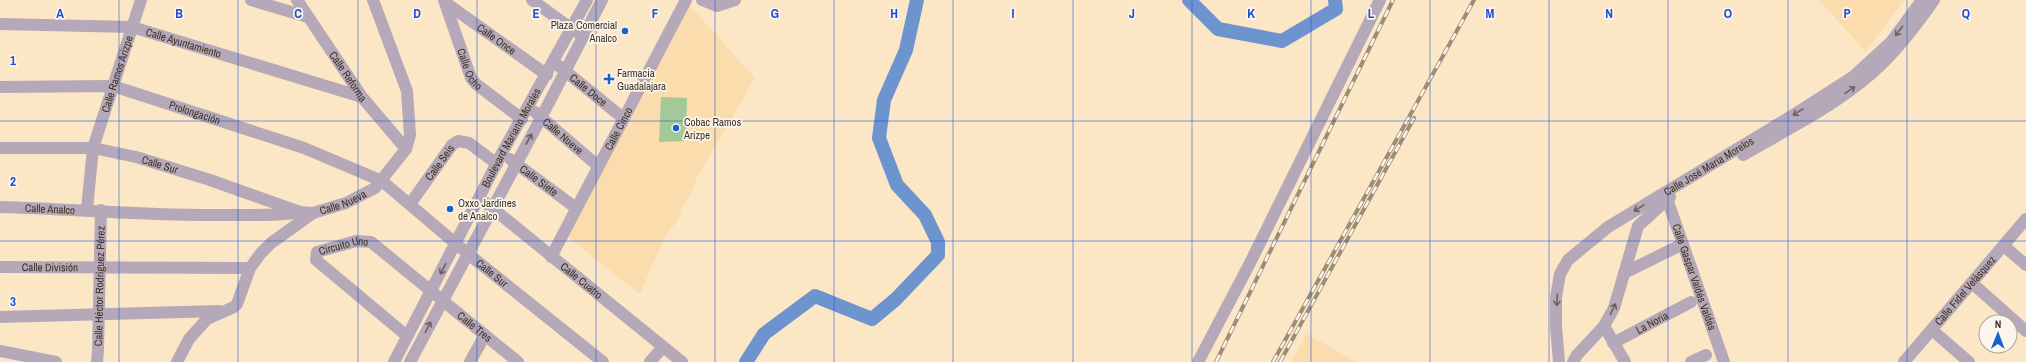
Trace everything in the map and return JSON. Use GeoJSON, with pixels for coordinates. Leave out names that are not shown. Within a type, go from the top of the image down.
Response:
{"type":"FeatureCollection","features":[{"type":"Feature","properties":{"kind":"street","name":"Calle Ramos Arizpe"},"geometry":{"type":"LineString","coordinates":[[93,148],[141,0]]}},
{"type":"Feature","properties":{"kind":"street"},"geometry":{"type":"LineString","coordinates":[[251,0],[308,17]]}},
{"type":"Feature","properties":{"kind":"street","name":"Calle Reforma"},"geometry":{"type":"LineString","coordinates":[[297,0],[362,97],[406,149]]}},
{"type":"Feature","properties":{"kind":"street","name":"Calle Nueva"},"geometry":{"type":"LineString","coordinates":[[177,362],[189,339],[207,318],[234,307],[237,304],[250,268],[261,253],[271,243],[313,213],[365,194],[382,181],[406,149],[410,135],[407,91],[373,0]]}},
{"type":"Feature","properties":{"kind":"street"},"geometry":{"type":"LineString","coordinates":[[532,0],[582,36]]}},
{"type":"Feature","properties":{"kind":"street","name":"Boulevard Mariano Morales"},"geometry":{"type":"LineString","coordinates":[[394,362],[457,244],[502,153],[547,75],[587,0]]}},
{"type":"Feature","properties":{"kind":"street","name":"Boulevard Mariano Morales"},"geometry":{"type":"LineString","coordinates":[[410,362],[491,208],[541,118],[582,36],[602,0]]}},
{"type":"Feature","properties":{"kind":"street","name":"Calle Cinco"},"geometry":{"type":"LineString","coordinates":[[551,257],[686,0]]}},
{"type":"Feature","properties":{"kind":"street"},"geometry":{"type":"LineString","coordinates":[[702,0],[717,6],[735,0]]}},
{"type":"Feature","properties":{"kind":"street"},"geometry":{"type":"LineString","coordinates":[[1198,362],[1250,263],[1380,0]]}},
{"type":"Feature","properties":{"kind":"street","name":"Calle José María Morelos"},"geometry":{"type":"LineString","coordinates":[[1919,13],[1922,0]]}},
{"type":"Feature","properties":{"kind":"street","name":"Calle José María Morelos"},"geometry":{"type":"LineString","coordinates":[[1560,362],[1556,326],[1556,297],[1560,274],[1568,260],[1608,228],[1666,196],[1854,76],[1934,0]]}},
{"type":"Feature","properties":{"kind":"street","name":"Calle Once"},"geometry":{"type":"LineString","coordinates":[[445,2],[547,75]]}},
{"type":"Feature","properties":{"kind":"street","name":"Calle Ocho"},"geometry":{"type":"LineString","coordinates":[[445,2],[471,78],[476,84],[522,119]]}},
{"type":"Feature","properties":{"kind":"street","name":"Calle Ayuntamiento"},"geometry":{"type":"LineString","coordinates":[[0,24],[132,27],[362,97]]}},
{"type":"Feature","properties":{"kind":"street","name":"Calle Doce"},"geometry":{"type":"LineString","coordinates":[[554,62],[624,118]]}},
{"type":"Feature","properties":{"kind":"street","name":"Prolongación"},"geometry":{"type":"LineString","coordinates":[[0,87],[113,86],[304,148],[382,181]]}},
{"type":"Feature","properties":{"kind":"street","name":"Calle Nueve"},"geometry":{"type":"LineString","coordinates":[[528,106],[598,166]]}},
{"type":"Feature","properties":{"kind":"street","name":"Calle Seis"},"geometry":{"type":"LineString","coordinates":[[410,204],[452,145],[458,141],[469,143],[497,164]]}},
{"type":"Feature","properties":{"kind":"street","name":"Calle Sur"},"geometry":{"type":"LineString","coordinates":[[0,148],[93,148],[136,157],[210,180],[300,212],[313,213]]}},
{"type":"Feature","properties":{"kind":"street"},"geometry":{"type":"LineString","coordinates":[[87,209],[93,148]]}},
{"type":"Feature","properties":{"kind":"street","name":"Calle Siete"},"geometry":{"type":"LineString","coordinates":[[502,153],[576,208]]}},
{"type":"Feature","properties":{"kind":"street","name":"Calle Sur"},"geometry":{"type":"LineString","coordinates":[[382,181],[467,253],[603,362]]}},
{"type":"Feature","properties":{"kind":"street","name":"Calle José María Morelos"},"geometry":{"type":"LineString","coordinates":[[1573,362],[1577,355],[1604,326],[1614,308],[1638,226],[1666,196]]}},
{"type":"Feature","properties":{"kind":"street","name":"Calle Gaspar Valdés Valdés"},"geometry":{"type":"LineString","coordinates":[[1666,196],[1724,362]]}},
{"type":"Feature","properties":{"kind":"street","name":"Calle Cuatro"},"geometry":{"type":"LineString","coordinates":[[480,198],[682,362]]}},
{"type":"Feature","properties":{"kind":"street","name":"Calle Analco"},"geometry":{"type":"LineString","coordinates":[[0,206],[87,209],[180,216],[272,215],[300,212]]}},
{"type":"Feature","properties":{"kind":"street","name":"Calle Héctor Rodríguez Pérez"},"geometry":{"type":"LineString","coordinates":[[97,362],[101,210]]}},
{"type":"Feature","properties":{"kind":"street","name":"Calle Fidel Velásquez"},"geometry":{"type":"LineString","coordinates":[[1904,362],[2026,219]]}},
{"type":"Feature","properties":{"kind":"street","name":"Circuito Uno"},"geometry":{"type":"LineString","coordinates":[[407,336],[316,260],[317,252],[356,241],[371,242],[431,291]]}},
{"type":"Feature","properties":{"kind":"street"},"geometry":{"type":"LineString","coordinates":[[1624,273],[1683,244]]}},
{"type":"Feature","properties":{"kind":"street"},"geometry":{"type":"LineString","coordinates":[[2004,246],[2026,265]]}},
{"type":"Feature","properties":{"kind":"street","name":"Calle División"},"geometry":{"type":"LineString","coordinates":[[0,267],[100,266],[250,268]]}},
{"type":"Feature","properties":{"kind":"street"},"geometry":{"type":"LineString","coordinates":[[1972,283],[2026,331]]}},
{"type":"Feature","properties":{"kind":"street","name":"Calle Tres"},"geometry":{"type":"LineString","coordinates":[[431,291],[518,362]]}},
{"type":"Feature","properties":{"kind":"street","name":"La Noria"},"geometry":{"type":"LineString","coordinates":[[1613,343],[1691,302]]}},
{"type":"Feature","properties":{"kind":"street"},"geometry":{"type":"LineString","coordinates":[[0,317],[98,313],[225,311]]}},
{"type":"Feature","properties":{"kind":"street"},"geometry":{"type":"LineString","coordinates":[[1604,326],[1625,362]]}},
{"type":"Feature","properties":{"kind":"street"},"geometry":{"type":"LineString","coordinates":[[1932,330],[1970,362]]}},
{"type":"Feature","properties":{"kind":"street"},"geometry":{"type":"LineString","coordinates":[[470,362],[485,336]]}},
{"type":"Feature","properties":{"kind":"street"},"geometry":{"type":"LineString","coordinates":[[650,362],[663,347]]}},
{"type":"Feature","properties":{"kind":"street"},"geometry":{"type":"LineString","coordinates":[[1,355],[53,362]]}},
{"type":"Feature","properties":{"kind":"street"},"geometry":{"type":"LineString","coordinates":[[1691,362],[1706,355]]}},
{"type":"Feature","properties":{"kind":"shaded area"},"geometry":{"type":"Polygon","coordinates":[[[1819,0],[1904,0],[1866,52],[1819,0]]]}},
{"type":"Feature","properties":{"kind":"shaded area","name":"Cobac Ramos Arizpe"},"geometry":{"type":"Polygon","coordinates":[[[690,6],[755,78],[697,177],[690,196],[682,206],[679,218],[664,238],[640,294],[568,237],[690,6]]]}},
{"type":"Feature","properties":{"kind":"shaded area"},"geometry":{"type":"Polygon","coordinates":[[[1307,334],[1356,362],[1291,362],[1307,334]]]}},
{"type":"Feature","properties":{"kind":"green space"},"geometry":{"type":"Polygon","coordinates":[[[661,97],[687,98],[686,141],[659,142],[661,97]]]}},
{"type":"Feature","properties":{"kind":"waterway"},"geometry":{"type":"LineString","coordinates":[[746,362],[764,334],[815,296],[872,319],[896,299],[938,255],[938,242],[925,215],[897,185],[879,138],[884,100],[906,50],[917,0]]}},
{"type":"Feature","properties":{"kind":"waterway"},"geometry":{"type":"LineString","coordinates":[[1189,0],[1218,29],[1282,41],[1336,9],[1335,0]]}},
{"type":"Feature","properties":{"kind":"railway"},"geometry":{"type":"LineString","coordinates":[[1216,362],[1393,0]]}},
{"type":"Feature","properties":{"kind":"railway"},"geometry":{"type":"LineString","coordinates":[[1273,362],[1474,0]]}},
{"type":"Feature","properties":{"kind":"railway"},"geometry":{"type":"LineString","coordinates":[[1280,362],[1414,118]]}},
{"type":"Feature","properties":{"kind":"place","name":"Plaza Comercial Analco"},"geometry":{"type":"Point","coordinates":[625,31]}},
{"type":"Feature","properties":{"kind":"place","name":"Farmacia Guadalajara"},"geometry":{"type":"Point","coordinates":[609,79]}},
{"type":"Feature","properties":{"kind":"place","name":"Cobac Ramos Arizpe"},"geometry":{"type":"Point","coordinates":[676,128]}},
{"type":"Feature","properties":{"kind":"place","name":"Oxxo Jardines de Analco"},"geometry":{"type":"Point","coordinates":[450,209]}}]}
